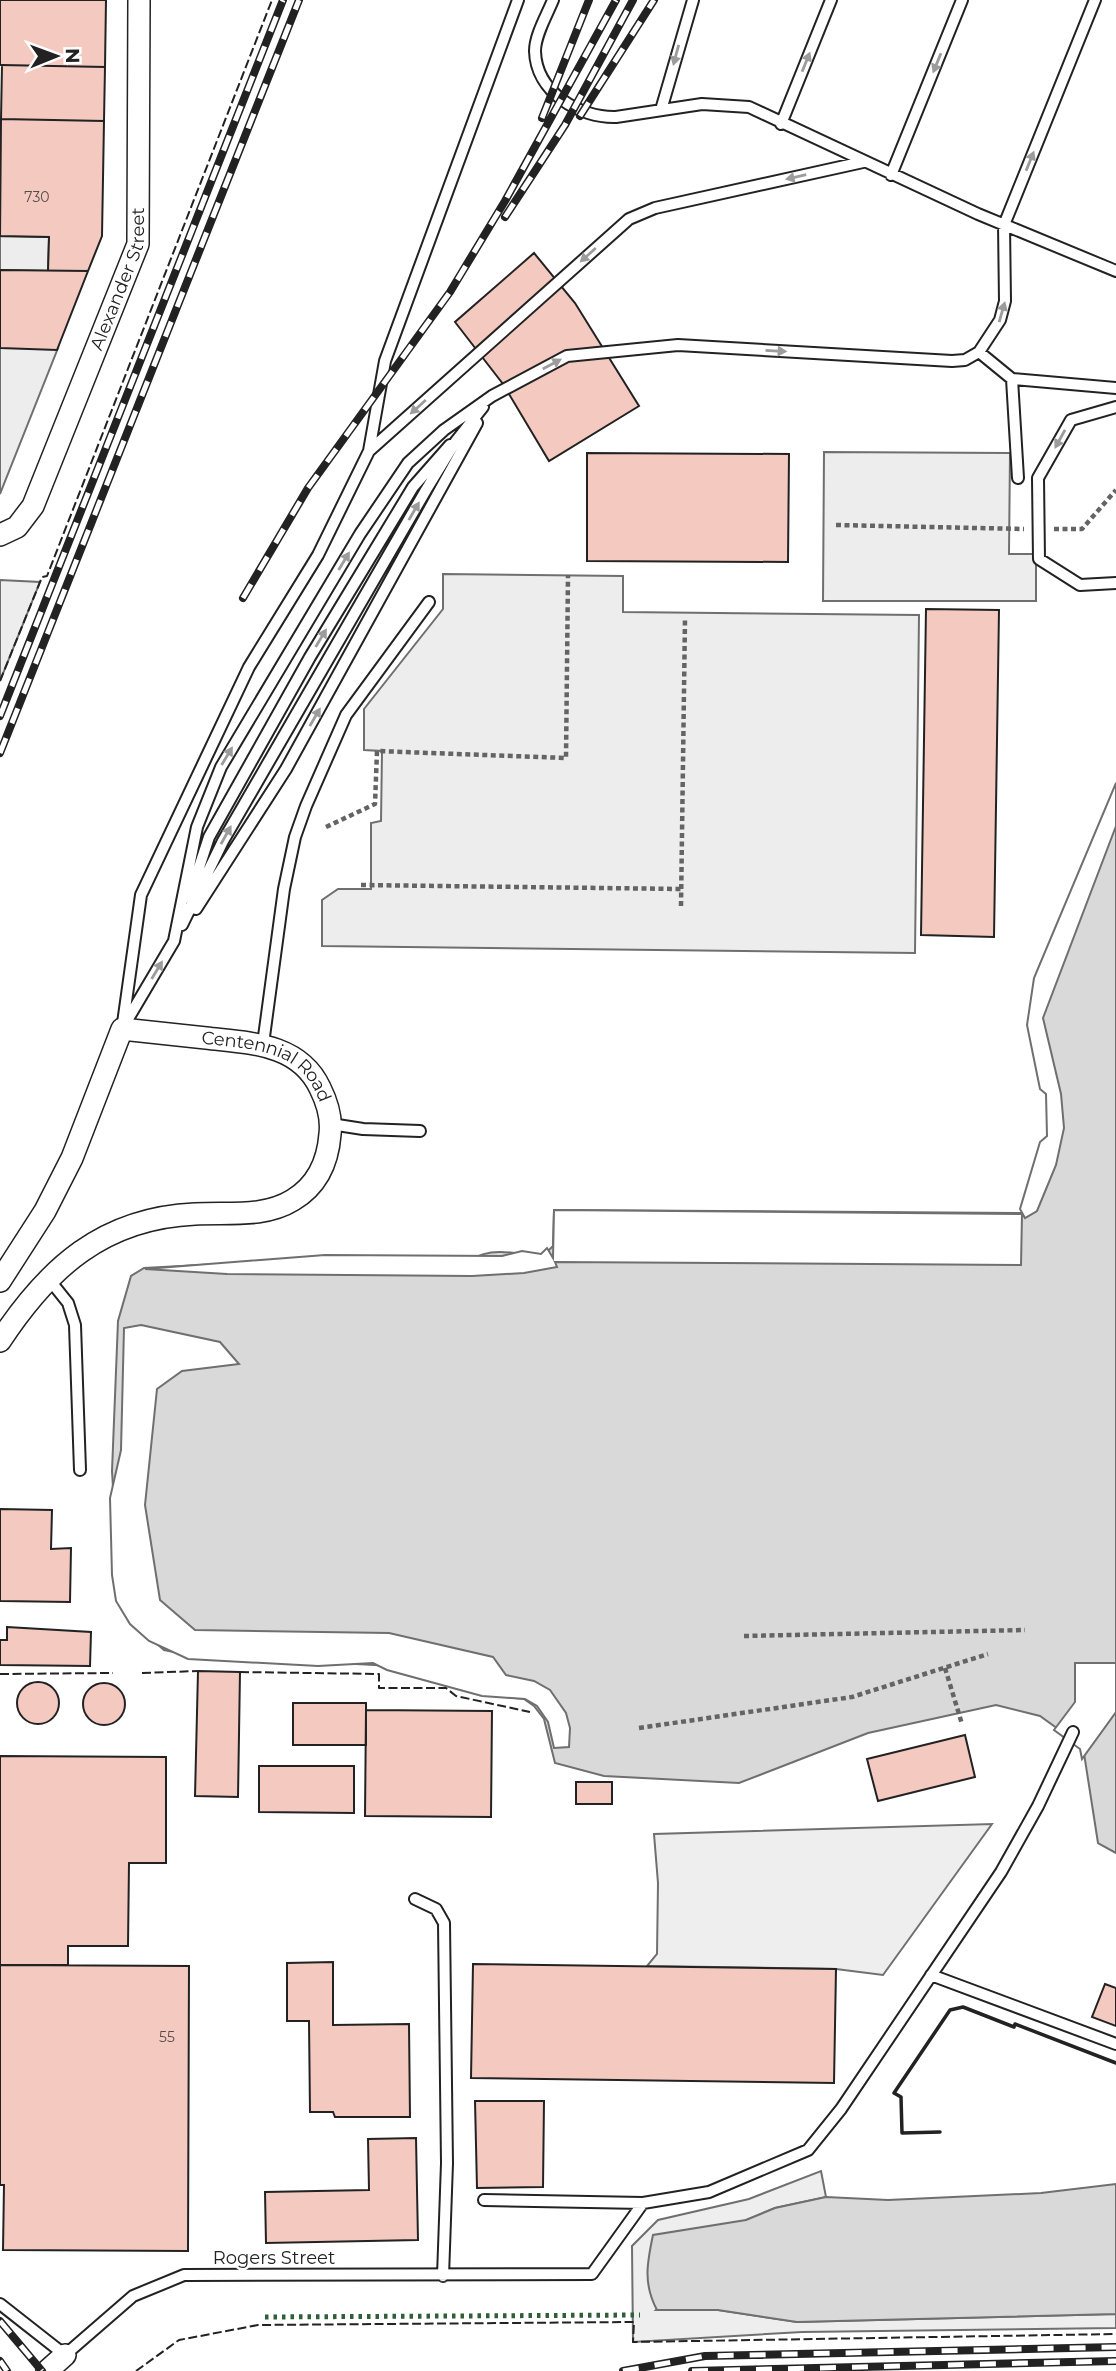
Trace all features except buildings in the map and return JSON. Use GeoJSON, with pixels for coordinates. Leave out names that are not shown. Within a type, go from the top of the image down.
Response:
{"type":"FeatureCollection","features":[{"type":"Feature","properties":{"kind":"street","name":"Alexander Street"},"geometry":{"type":"LineString","coordinates":[[3,534],[26,518],[33,506],[138,244],[139,0]]}},
{"type":"Feature","properties":{"kind":"street","name":"Centennial Road"},"geometry":{"type":"LineString","coordinates":[[0,1341],[48,1277],[106,1236],[169,1216],[251,1213],[292,1201],[311,1186],[324,1167],[331,1124],[326,1099],[305,1065],[263,1044],[122,1029]]}},
{"type":"Feature","properties":{"kind":"street"},"geometry":{"type":"LineString","coordinates":[[0,1281],[45,1211],[72,1158],[122,1029]]}},
{"type":"Feature","properties":{"kind":"street"},"geometry":{"type":"LineString","coordinates":[[47,2371],[65,2355]]}},
{"type":"Feature","properties":{"kind":"lane"},"geometry":{"type":"LineString","coordinates":[[122,1029],[141,895],[249,667],[318,555],[369,451],[385,361],[518,0]]}},
{"type":"Feature","properties":{"kind":"lane"},"geometry":{"type":"LineString","coordinates":[[553,0],[535,49],[540,76],[552,92],[583,111],[603,117],[718,103],[749,107],[891,175],[1116,271]]}},
{"type":"Feature","properties":{"kind":"lane"},"geometry":{"type":"LineString","coordinates":[[661,110],[693,0]]}},
{"type":"Feature","properties":{"kind":"lane"},"geometry":{"type":"LineString","coordinates":[[781,124],[831,0]]}},
{"type":"Feature","properties":{"kind":"lane"},"geometry":{"type":"LineString","coordinates":[[891,175],[962,0]]}},
{"type":"Feature","properties":{"kind":"lane"},"geometry":{"type":"LineString","coordinates":[[174,941],[197,827],[221,767],[360,534],[408,463],[444,430],[492,396],[567,356],[678,345],[952,361],[965,359],[979,352],[1000,320],[1005,301],[1004,225],[1095,0]]}},
{"type":"Feature","properties":{"kind":"lane"},"geometry":{"type":"LineString","coordinates":[[369,451],[629,219],[655,208],[863,162]]}},
{"type":"Feature","properties":{"kind":"lane"},"geometry":{"type":"LineString","coordinates":[[979,352],[1012,379],[1116,388]]}},
{"type":"Feature","properties":{"kind":"lane"},"geometry":{"type":"LineString","coordinates":[[1012,379],[1018,478]]}},
{"type":"Feature","properties":{"kind":"lane"},"geometry":{"type":"LineString","coordinates":[[122,1029],[174,941],[286,769],[492,396]]}},
{"type":"Feature","properties":{"kind":"lane"},"geometry":{"type":"LineString","coordinates":[[174,941],[223,841],[456,441],[492,396]]}},
{"type":"Feature","properties":{"kind":"lane"},"geometry":{"type":"LineString","coordinates":[[1116,407],[1070,420],[1038,478],[1039,559],[1080,585],[1116,583]]}},
{"type":"Feature","properties":{"kind":"lane"},"geometry":{"type":"LineString","coordinates":[[174,941],[209,837],[303,669],[413,487],[443,450],[456,441]]}},
{"type":"Feature","properties":{"kind":"lane"},"geometry":{"type":"LineString","coordinates":[[263,1044],[284,889],[306,806],[346,715],[429,603]]}},
{"type":"Feature","properties":{"kind":"lane"},"geometry":{"type":"LineString","coordinates":[[331,1124],[363,1129],[420,1131]]}},
{"type":"Feature","properties":{"kind":"lane"},"geometry":{"type":"LineString","coordinates":[[48,1277],[68,1303],[75,1325],[80,1471]]}},
{"type":"Feature","properties":{"kind":"lane"},"geometry":{"type":"LineString","coordinates":[[484,2200],[643,2203],[709,2192],[808,2150],[841,2109],[1001,1872],[1038,1806],[1073,1731]]}},
{"type":"Feature","properties":{"kind":"lane"},"geometry":{"type":"LineString","coordinates":[[415,1899],[436,1909],[444,1923],[446,2163],[443,2276]]}},
{"type":"Feature","properties":{"kind":"lane"},"geometry":{"type":"LineString","coordinates":[[931,1975],[1116,2044]]}},
{"type":"Feature","properties":{"kind":"lane","name":"Rogers Street"},"geometry":{"type":"LineString","coordinates":[[65,2355],[133,2295],[184,2276],[592,2274],[643,2203]]}},
{"type":"Feature","properties":{"kind":"lane"},"geometry":{"type":"LineString","coordinates":[[0,2304],[65,2355]]}},
{"type":"Feature","properties":{"kind":"path"},"geometry":{"type":"LineString","coordinates":[[836,525],[1082,529],[1116,490]]}},
{"type":"Feature","properties":{"kind":"path"},"geometry":{"type":"LineString","coordinates":[[326,827],[375,804],[377,751],[566,758],[568,575]]}},
{"type":"Feature","properties":{"kind":"path"},"geometry":{"type":"LineString","coordinates":[[681,906],[685,619]]}},
{"type":"Feature","properties":{"kind":"path"},"geometry":{"type":"LineString","coordinates":[[361,886],[681,889]]}},
{"type":"Feature","properties":{"kind":"path"},"geometry":{"type":"LineString","coordinates":[[744,1636],[1025,1630]]}},
{"type":"Feature","properties":{"kind":"path"},"geometry":{"type":"LineString","coordinates":[[639,1728],[852,1696],[988,1654]]}},
{"type":"Feature","properties":{"kind":"path"},"geometry":{"type":"LineString","coordinates":[[945,1668],[962,1724]]}},
{"type":"Feature","properties":{"kind":"shaded area"},"geometry":{"type":"Polygon","coordinates":[[[0,236],[49,237],[48,271],[0,270],[0,236]]]}},
{"type":"Feature","properties":{"kind":"shaded area"},"geometry":{"type":"Polygon","coordinates":[[[0,348],[58,348],[0,494],[0,348]]]}},
{"type":"Feature","properties":{"kind":"shaded area"},"geometry":{"type":"Polygon","coordinates":[[[824,452],[1010,453],[1009,554],[1036,554],[1036,601],[823,601],[824,452]]]}},
{"type":"Feature","properties":{"kind":"shaded area"},"geometry":{"type":"Polygon","coordinates":[[[443,574],[623,576],[623,612],[919,615],[915,953],[322,946],[322,900],[338,889],[371,889],[371,823],[381,821],[382,751],[364,750],[364,709],[443,609],[443,574]]]}},
{"type":"Feature","properties":{"kind":"shaded area"},"geometry":{"type":"Polygon","coordinates":[[[0,580],[40,582],[0,681],[0,580]]]}},
{"type":"Feature","properties":{"kind":"shaded area"},"geometry":{"type":"Polygon","coordinates":[[[1116,787],[1116,1853],[1098,1843],[1083,1747],[1040,1716],[996,1705],[868,1733],[739,1783],[604,1776],[555,1763],[544,1719],[534,1706],[524,1699],[487,1695],[393,1666],[189,1655],[164,1650],[130,1620],[115,1594],[116,1537],[112,1471],[118,1321],[131,1276],[144,1268],[328,1258],[471,1260],[496,1252],[542,1257],[553,1246],[554,1210],[1022,1213],[1050,1137],[1049,1091],[1031,1025],[1116,787]]]}},
{"type":"Feature","properties":{"kind":"shaded area"},"geometry":{"type":"Polygon","coordinates":[[[992,1824],[883,1975],[836,1969],[647,1966],[657,1954],[658,1883],[654,1834],[992,1824]]]}},
{"type":"Feature","properties":{"kind":"shaded area"},"geometry":{"type":"Polygon","coordinates":[[[821,2171],[826,2197],[775,2208],[746,2220],[656,2310],[718,2310],[797,2322],[1116,2314],[1116,2328],[802,2332],[633,2342],[632,2246],[658,2220],[749,2199],[821,2171]]]}},
{"type":"Feature","properties":{"kind":"shaded area"},"geometry":{"type":"Polygon","coordinates":[[[1116,2184],[1116,2314],[797,2322],[718,2310],[657,2310],[648,2282],[653,2235],[746,2220],[775,2208],[826,2197],[888,2200],[1041,2193],[1116,2184]]]}},
{"type":"Feature","properties":{"kind":"pier"},"geometry":{"type":"Polygon","coordinates":[[[1116,783],[1116,826],[1043,1018],[1061,1094],[1064,1128],[1056,1165],[1037,1211],[1025,1218],[1020,1209],[1040,1142],[1047,1136],[1046,1094],[1040,1089],[1027,1025],[1034,978],[1116,783]]]}},
{"type":"Feature","properties":{"kind":"pier"},"geometry":{"type":"Polygon","coordinates":[[[554,1210],[1022,1214],[1021,1265],[555,1262],[557,1267],[524,1273],[472,1276],[227,1274],[145,1269],[325,1255],[502,1256],[522,1251],[541,1254],[547,1248],[553,1258],[554,1210]]]}},
{"type":"Feature","properties":{"kind":"pier"},"geometry":{"type":"Polygon","coordinates":[[[141,1325],[220,1342],[239,1364],[182,1371],[157,1389],[145,1505],[160,1600],[195,1630],[389,1633],[493,1657],[506,1675],[534,1681],[550,1690],[566,1713],[570,1728],[569,1747],[554,1748],[548,1722],[537,1706],[525,1699],[482,1696],[387,1670],[373,1663],[318,1666],[188,1659],[149,1641],[130,1624],[116,1601],[112,1575],[110,1498],[121,1450],[124,1328],[141,1325]]]}},
{"type":"Feature","properties":{"kind":"pier"},"geometry":{"type":"Polygon","coordinates":[[[1075,1663],[1116,1663],[1116,1712],[1082,1759],[1080,1749],[1054,1730],[1075,1702],[1075,1663]]]}},
{"type":"Feature","properties":{"kind":"railway"},"geometry":{"type":"LineString","coordinates":[[0,716],[283,0]]}},
{"type":"Feature","properties":{"kind":"railway"},"geometry":{"type":"LineString","coordinates":[[0,753],[299,0]]}},
{"type":"Feature","properties":{"kind":"railway"},"geometry":{"type":"LineString","coordinates":[[542,118],[589,0]]}},
{"type":"Feature","properties":{"kind":"railway"},"geometry":{"type":"LineString","coordinates":[[243,598],[308,488],[450,292],[505,201],[616,0]]}},
{"type":"Feature","properties":{"kind":"railway"},"geometry":{"type":"LineString","coordinates":[[505,217],[565,125],[633,0]]}},
{"type":"Feature","properties":{"kind":"railway"},"geometry":{"type":"LineString","coordinates":[[580,116],[654,0]]}},
{"type":"Feature","properties":{"kind":"railway"},"geometry":{"type":"LineString","coordinates":[[0,2321],[42,2371]]}},
{"type":"Feature","properties":{"kind":"railway"},"geometry":{"type":"LineString","coordinates":[[623,2371],[705,2356],[1116,2347]]}},
{"type":"Feature","properties":{"kind":"railway"},"geometry":{"type":"LineString","coordinates":[[0,2361],[7,2371]]}},
{"type":"Feature","properties":{"kind":"railway"},"geometry":{"type":"LineString","coordinates":[[692,2371],[1116,2361]]}},
{"type":"Feature","properties":{"kind":"hedge"},"geometry":{"type":"LineString","coordinates":[[265,2317],[640,2315]]}},
{"type":"Feature","properties":{"kind":"fence"},"geometry":{"type":"LineString","coordinates":[[0,681],[42,577],[47,576],[272,0]]}},
{"type":"Feature","properties":{"kind":"fence"},"geometry":{"type":"LineString","coordinates":[[142,1673],[198,1671]]}},
{"type":"Feature","properties":{"kind":"fence"},"geometry":{"type":"LineString","coordinates":[[240,1672],[379,1674],[379,1688],[446,1688],[456,1696],[530,1712]]}},
{"type":"Feature","properties":{"kind":"fence"},"geometry":{"type":"LineString","coordinates":[[0,1674],[113,1673]]}},
{"type":"Feature","properties":{"kind":"fence"},"geometry":{"type":"LineString","coordinates":[[136,2371],[179,2340],[258,2325],[634,2322],[633,2342],[1116,2334]]}},
{"type":"Feature","properties":{"kind":"wall"},"geometry":{"type":"LineString","coordinates":[[940,2132],[902,2133],[901,2097],[894,2093],[950,2010],[963,2007],[1116,2063]]}}]}
